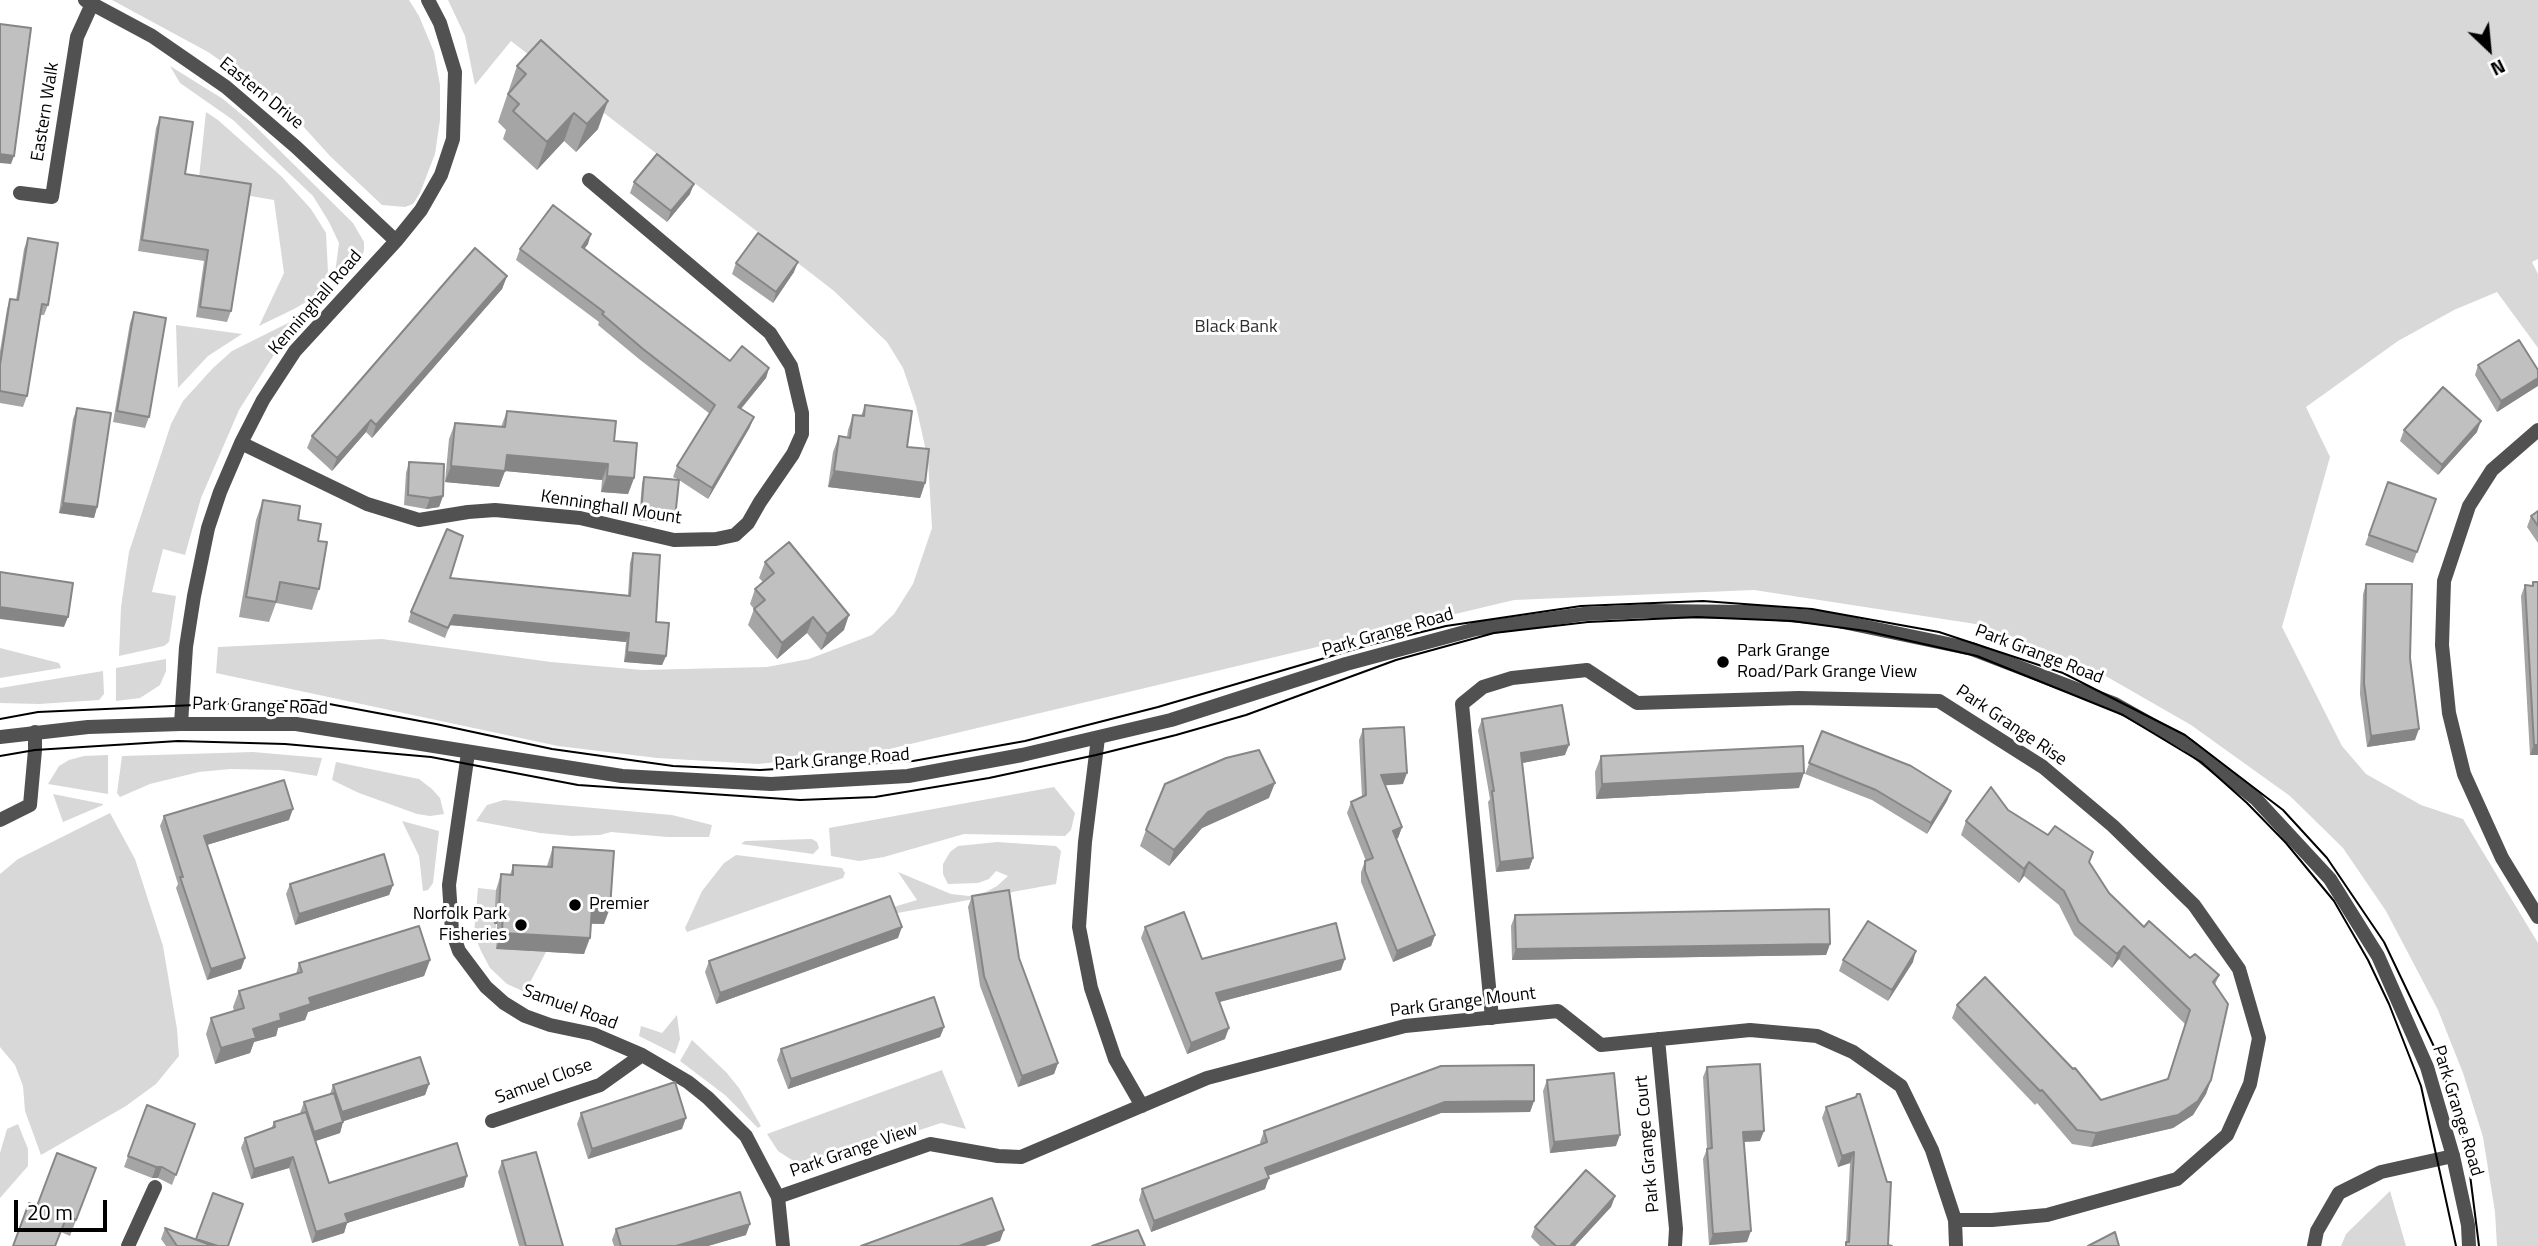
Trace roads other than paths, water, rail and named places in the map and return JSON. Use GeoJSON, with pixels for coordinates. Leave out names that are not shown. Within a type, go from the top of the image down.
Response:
{"type":"FeatureCollection","features":[{"type":"Feature","properties":{"kind":"street","name":"Kenninghall Road"},"geometry":{"type":"LineString","coordinates":[[181,724],[186,647],[208,528],[241,443],[263,400],[295,351],[396,241],[421,209],[439,179],[453,139],[455,72],[447,40],[428,0]]}},
{"type":"Feature","properties":{"kind":"street","name":"Eastern Drive"},"geometry":{"type":"LineString","coordinates":[[89,2],[152,36],[226,87],[296,147],[396,241]]}},
{"type":"Feature","properties":{"kind":"street","name":"Eastern Walk"},"geometry":{"type":"LineString","coordinates":[[20,194],[52,197],[77,37],[89,2]]}},
{"type":"Feature","properties":{"kind":"street","name":"Kenninghall Mount"},"geometry":{"type":"LineString","coordinates":[[241,443],[367,505],[419,520],[495,510],[580,518],[674,540],[716,539],[735,535],[748,523],[793,454],[802,434],[802,413],[792,366],[770,333],[589,180]]}},
{"type":"Feature","properties":{"kind":"street"},"geometry":{"type":"LineString","coordinates":[[2538,430],[2492,470],[2469,506],[2444,581],[2442,645],[2449,713],[2464,774],[2502,858],[2538,917]]}},
{"type":"Feature","properties":{"kind":"street","name":"Park Grange Road"},"geometry":{"type":"LineString","coordinates":[[0,737],[88,727],[296,724],[622,776],[771,784],[908,776],[1098,738],[1215,707],[1346,664],[1476,629],[1584,614],[1753,612],[1824,618],[1972,649],[2115,704],[2188,746],[2256,799],[2330,879],[2378,956],[2427,1067],[2453,1156],[2468,1225],[2469,1246]]}},
{"type":"Feature","properties":{"kind":"street","name":"Park Grange Rise"},"geometry":{"type":"LineString","coordinates":[[1492,1018],[1462,704],[1483,687],[1512,678],[1587,670],[1637,703],[1799,698],[1938,701],[2043,767],[2113,826],[2194,905],[2239,969],[2259,1038],[2250,1084],[2227,1135],[2177,1179],[2047,1215],[1955,1220]]}},
{"type":"Feature","properties":{"kind":"street"},"geometry":{"type":"LineString","coordinates":[[0,820],[30,805],[35,732]]}},
{"type":"Feature","properties":{"kind":"street"},"geometry":{"type":"LineString","coordinates":[[1098,738],[1085,842],[1079,927],[1091,988],[1115,1059],[1142,1106]]}},
{"type":"Feature","properties":{"kind":"street","name":"Samuel Road"},"geometry":{"type":"LineString","coordinates":[[468,753],[449,885],[452,931],[459,951],[486,987],[525,1016],[550,1025],[593,1034],[642,1055],[688,1082],[726,1115],[746,1136],[778,1197],[783,1246]]}},
{"type":"Feature","properties":{"kind":"street","name":"Park Grange Mount"},"geometry":{"type":"LineString","coordinates":[[1142,1106],[1207,1078],[1405,1026],[1558,1011],[1601,1045],[1750,1030],[1817,1036],[1853,1052],[1901,1086],[1932,1150],[1955,1220],[1956,1246]]}},
{"type":"Feature","properties":{"kind":"street","name":"Park Grange Court"},"geometry":{"type":"LineString","coordinates":[[1658,1039],[1676,1229],[1675,1246]]}},
{"type":"Feature","properties":{"kind":"street","name":"Samuel Close"},"geometry":{"type":"LineString","coordinates":[[492,1121],[600,1085],[642,1055]]}},
{"type":"Feature","properties":{"kind":"street","name":"Park Grange View"},"geometry":{"type":"LineString","coordinates":[[778,1197],[930,1144],[998,1156],[1021,1157],[1142,1106]]}},
{"type":"Feature","properties":{"kind":"street"},"geometry":{"type":"LineString","coordinates":[[2314,1246],[2318,1231],[2339,1193],[2381,1172],[2453,1156]]}},
{"type":"Feature","properties":{"kind":"street"},"geometry":{"type":"LineString","coordinates":[[128,1246],[155,1187]]}},
{"type":"Feature","properties":{"kind":"tram line"},"geometry":{"type":"LineString","coordinates":[[0,719],[38,712],[308,700],[552,749],[673,766],[760,770],[913,761],[1025,741],[1158,707],[1369,645],[1446,626],[1581,606],[1703,601],[1812,609],[1939,632],[2063,673],[2185,735],[2283,810],[2327,858],[2384,942],[2438,1055],[2467,1151],[2479,1246]]}},
{"type":"Feature","properties":{"kind":"tram line"},"geometry":{"type":"LineString","coordinates":[[0,756],[35,750],[178,741],[285,744],[431,757],[578,785],[800,800],[875,797],[989,778],[1176,735],[1246,715],[1396,660],[1494,633],[1588,622],[1697,617],[1792,621],[1866,631],[1977,656],[2123,715],[2201,762],[2286,843],[2334,901],[2368,960],[2389,1004],[2421,1086],[2456,1246]]}},
{"type":"Feature","properties":{"kind":"place","name":"Park Grange Road/Park Grange View"},"geometry":{"type":"Point","coordinates":[1723,662]}},
{"type":"Feature","properties":{"kind":"place","name":"Premier"},"geometry":{"type":"Point","coordinates":[575,905]}},
{"type":"Feature","properties":{"kind":"place","name":"Norfolk Park Fisheries"},"geometry":{"type":"Point","coordinates":[521,925]}},
{"type":"Feature","properties":{"kind":"park label","name":"Black Bank"},"geometry":{"type":"Point","coordinates":[1236,328]}}]}
